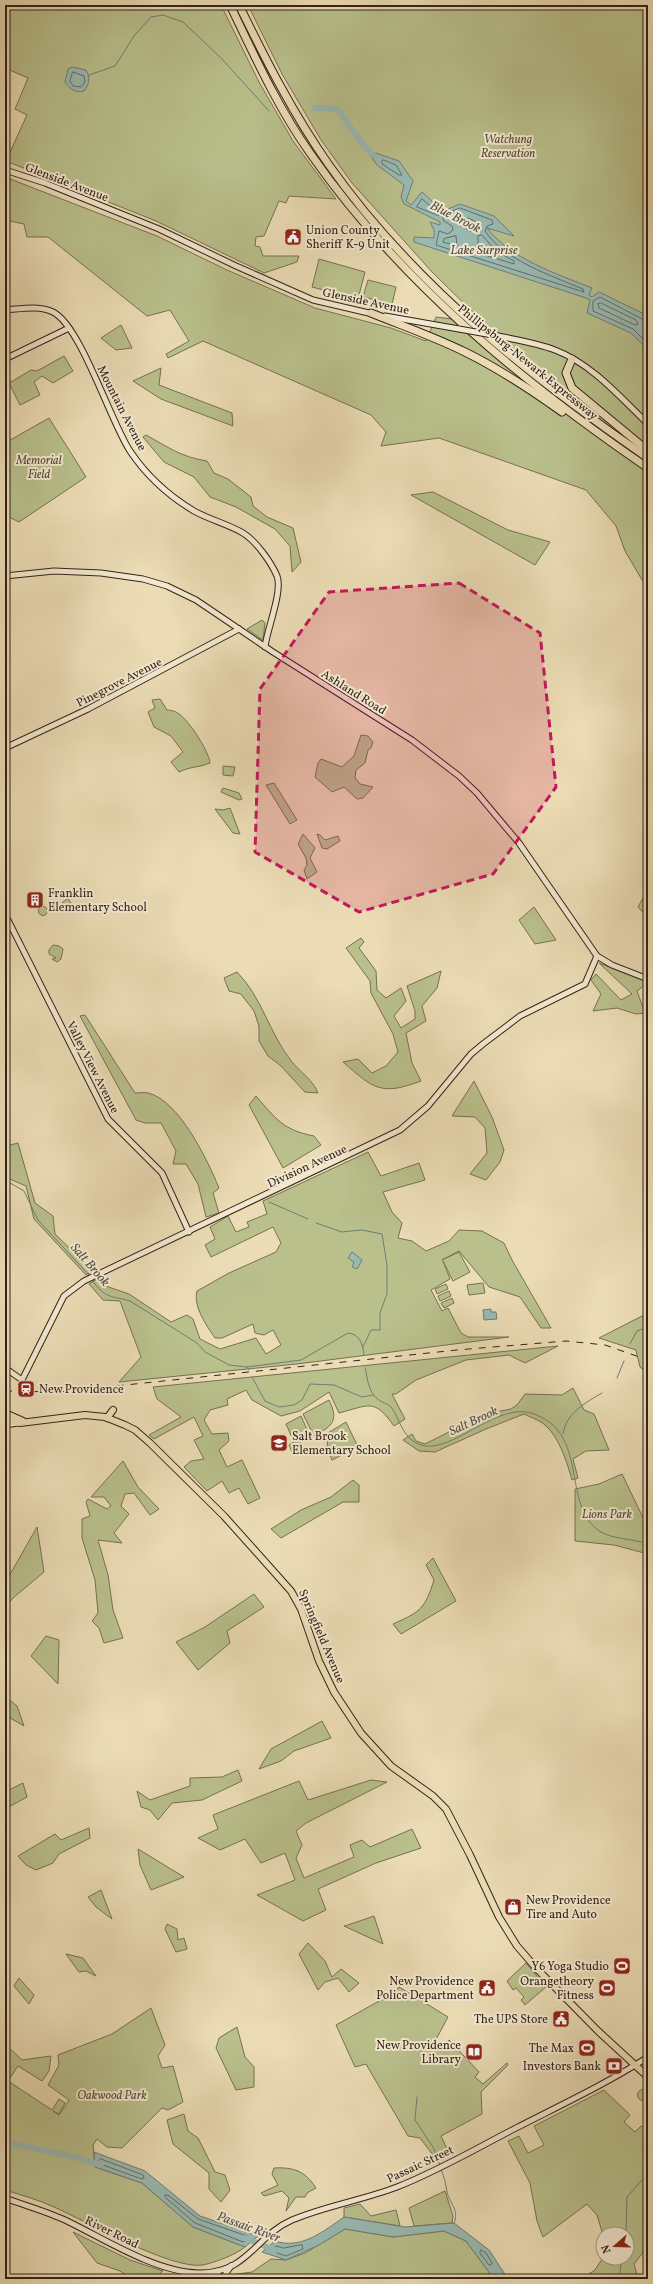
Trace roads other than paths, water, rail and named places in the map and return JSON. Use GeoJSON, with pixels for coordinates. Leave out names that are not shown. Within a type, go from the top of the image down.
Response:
{"type":"FeatureCollection","features":[{"type":"Feature","properties":{"kind":"highway","name":"Phillipsburg-Newark Expressway"},"geometry":{"type":"LineString","coordinates":[[230,5],[263,73],[296,133],[342,196],[376,237],[454,317],[512,367],[594,430],[648,468]]}},
{"type":"Feature","properties":{"kind":"highway","name":"Phillipsburg-Newark Expressway"},"geometry":{"type":"LineString","coordinates":[[239,5],[273,74],[312,140],[350,192],[388,238],[459,309],[505,350],[588,416],[648,458]]}},
{"type":"Feature","properties":{"kind":"highway"},"geometry":{"type":"LineString","coordinates":[[371,313],[414,329],[476,357],[521,384],[586,429],[594,430]]}},
{"type":"Feature","properties":{"kind":"highway"},"geometry":{"type":"LineString","coordinates":[[572,359],[566,373],[572,388],[648,451]]}},
{"type":"Feature","properties":{"kind":"main road","name":"Glenside Avenue"},"geometry":{"type":"LineString","coordinates":[[5,170],[46,184],[159,229],[313,300],[371,313],[498,336],[548,348],[572,359],[595,374],[648,424]]}},
{"type":"Feature","properties":{"kind":"main road","name":"Mountain Avenue"},"geometry":{"type":"LineString","coordinates":[[5,310],[36,308],[47,310],[58,315],[69,328],[99,384],[129,450],[142,466],[175,498],[195,511],[245,534],[263,555],[278,580],[273,611],[267,629],[265,647]]}},
{"type":"Feature","properties":{"kind":"main road"},"geometry":{"type":"LineString","coordinates":[[5,359],[69,328]]}},
{"type":"Feature","properties":{"kind":"main road","name":"Ashland Road"},"geometry":{"type":"LineString","coordinates":[[5,576],[74,570],[143,579],[167,586],[191,598],[265,647],[412,740],[467,783],[519,843],[597,956],[612,965],[648,979]]}},
{"type":"Feature","properties":{"kind":"main road","name":"Pinegrove Avenue"},"geometry":{"type":"LineString","coordinates":[[5,748],[88,709],[239,629]]}},
{"type":"Feature","properties":{"kind":"main road","name":"Valley View Avenue"},"geometry":{"type":"LineString","coordinates":[[5,914],[108,1118],[162,1173],[189,1232]]}},
{"type":"Feature","properties":{"kind":"main road","name":"Division Avenue"},"geometry":{"type":"LineString","coordinates":[[5,1368],[22,1380],[64,1296],[84,1281],[400,1130],[428,1106],[471,1054],[483,1044],[520,1016],[585,984],[597,956]]}},
{"type":"Feature","properties":{"kind":"main road"},"geometry":{"type":"LineString","coordinates":[[107,1418],[113,1410]]}},
{"type":"Feature","properties":{"kind":"main road","name":"Springfield Avenue"},"geometry":{"type":"LineString","coordinates":[[5,1413],[20,1421]]}},
{"type":"Feature","properties":{"kind":"main road","name":"Springfield Avenue"},"geometry":{"type":"LineString","coordinates":[[5,1418],[20,1421],[76,1415],[107,1418],[135,1430],[224,1516],[282,1578],[297,1600],[319,1661],[350,1719],[391,1766],[433,1796],[446,1809],[468,1849],[502,1923],[517,1946],[552,1985],[634,2066],[648,2077]]}},
{"type":"Feature","properties":{"kind":"main road"},"geometry":{"type":"LineString","coordinates":[[5,1425],[20,1421]]}},
{"type":"Feature","properties":{"kind":"main road","name":"Passaic Street"},"geometry":{"type":"LineString","coordinates":[[215,2271],[232,2266],[254,2251],[291,2220],[383,2192],[441,2166],[560,2107],[648,2057]]}},
{"type":"Feature","properties":{"kind":"main road","name":"River Road"},"geometry":{"type":"LineString","coordinates":[[5,2198],[60,2217],[130,2253],[173,2268],[192,2272],[215,2271]]}},
{"type":"Feature","properties":{"kind":"main road"},"geometry":{"type":"LineString","coordinates":[[224,2279],[226,2273],[232,2266]]}},
{"type":"Feature","properties":{"kind":"main road"},"geometry":{"type":"LineString","coordinates":[[214,2279],[215,2271]]}},
{"type":"Feature","properties":{"kind":"main road"},"geometry":{"type":"LineString","coordinates":[[215,2271],[219,2279]]}},
{"type":"Feature","properties":{"kind":"main road"},"geometry":{"type":"LineString","coordinates":[[192,2272],[204,2279]]}},
{"type":"Feature","properties":{"kind":"water"},"geometry":{"type":"Polygon","coordinates":[[[72,67],[86,70],[89,81],[84,91],[73,90],[65,82],[68,69],[72,67]]]}},
{"type":"Feature","properties":{"kind":"water","name":"Lake Surprise"},"geometry":{"type":"Polygon","coordinates":[[[367,150],[399,161],[413,181],[406,201],[411,205],[422,192],[443,211],[460,204],[494,216],[514,236],[487,228],[497,239],[522,257],[550,271],[592,288],[589,295],[592,297],[599,292],[642,313],[648,320],[648,350],[631,333],[587,313],[590,300],[586,298],[414,242],[414,237],[434,238],[434,230],[430,222],[440,225],[440,222],[404,204],[401,197],[404,185],[377,165],[367,150]]]}},
{"type":"Feature","properties":{"kind":"water"},"geometry":{"type":"Polygon","coordinates":[[[352,1252],[362,1260],[357,1269],[352,1267],[354,1262],[348,1258],[352,1252]]]}},
{"type":"Feature","properties":{"kind":"water"},"geometry":{"type":"Polygon","coordinates":[[[491,1309],[491,1312],[496,1312],[497,1319],[484,1320],[483,1310],[491,1309]]]}},
{"type":"Feature","properties":{"kind":"water"},"geometry":{"type":"Polygon","coordinates":[[[94,2152],[145,2171],[200,2216],[258,2236],[245,2247],[193,2227],[142,2183],[95,2167],[94,2152]]]}},
{"type":"Feature","properties":{"kind":"water"},"geometry":{"type":"Polygon","coordinates":[[[344,2217],[405,2227],[454,2223],[489,2250],[508,2279],[494,2279],[466,2241],[444,2231],[393,2237],[345,2229],[319,2245],[286,2260],[262,2252],[275,2241],[294,2243],[312,2238],[344,2217]]]}},
{"type":"Feature","properties":{"kind":"waterway","name":"Blue Brook"},"geometry":{"type":"LineString","coordinates":[[89,75],[115,66],[134,36],[151,17],[163,15],[183,22],[222,59],[269,111]]}},
{"type":"Feature","properties":{"kind":"waterway","name":"Blue Brook"},"geometry":{"type":"LineString","coordinates":[[315,108],[337,109],[358,139],[373,154]]}},
{"type":"Feature","properties":{"kind":"waterway","name":"Salt Brook"},"geometry":{"type":"LineString","coordinates":[[5,1180],[24,1191],[38,1220],[89,1275]]}},
{"type":"Feature","properties":{"kind":"waterway"},"geometry":{"type":"LineString","coordinates":[[269,1202],[308,1219]]}},
{"type":"Feature","properties":{"kind":"waterway"},"geometry":{"type":"LineString","coordinates":[[316,1223],[342,1232],[362,1230],[382,1234],[387,1265],[387,1294],[380,1313],[380,1330],[371,1330],[363,1347]]}},
{"type":"Feature","properties":{"kind":"waterway","name":"Salt Brook"},"geometry":{"type":"LineString","coordinates":[[92,1280],[108,1295],[130,1301],[197,1343],[205,1352],[229,1365],[247,1367],[301,1360],[348,1333],[355,1335],[358,1338],[362,1344],[364,1355]]}},
{"type":"Feature","properties":{"kind":"waterway"},"geometry":{"type":"LineString","coordinates":[[630,1344],[637,1331],[648,1327]]}},
{"type":"Feature","properties":{"kind":"waterway"},"geometry":{"type":"LineString","coordinates":[[617,1378],[624,1361]]}},
{"type":"Feature","properties":{"kind":"waterway","name":"Salt Brook"},"geometry":{"type":"LineString","coordinates":[[365,1368],[369,1386],[375,1397],[392,1408],[403,1430],[409,1438],[425,1446],[439,1445],[500,1416],[516,1412],[531,1413],[550,1423],[562,1436],[569,1452],[576,1488],[581,1505],[588,1520],[601,1532],[617,1538],[648,1544]]}},
{"type":"Feature","properties":{"kind":"waterway","name":"Salt Brook"},"geometry":{"type":"LineString","coordinates":[[252,1377],[265,1401],[279,1407],[294,1405],[302,1400],[310,1384],[334,1385],[362,1397],[373,1395]]}},
{"type":"Feature","properties":{"kind":"waterway"},"geometry":{"type":"LineString","coordinates":[[563,1434],[572,1414],[577,1409],[602,1393]]}},
{"type":"Feature","properties":{"kind":"waterway"},"geometry":{"type":"LineString","coordinates":[[417,2097],[415,2120],[433,2147],[440,2165]]}},
{"type":"Feature","properties":{"kind":"waterway","name":"Passaic River"},"geometry":{"type":"LineString","coordinates":[[5,2142],[74,2157],[101,2165]]}},
{"type":"Feature","properties":{"kind":"waterway"},"geometry":{"type":"LineString","coordinates":[[441,2169],[448,2196],[456,2214],[454,2223]]}},
{"type":"Feature","properties":{"kind":"waterway","name":"Salt Brook"},"geometry":{"type":"LineString","coordinates":[[626,2226],[627,2197],[648,2173]]}},
{"type":"Feature","properties":{"kind":"waterway","name":"Passaic River"},"geometry":{"type":"LineString","coordinates":[[244,2238],[275,2250]]}},
{"type":"Feature","properties":{"kind":"waterway","name":"Salt Brook"},"geometry":{"type":"LineString","coordinates":[[619,2279],[621,2266]]}},
{"type":"Feature","properties":{"kind":"railway"},"geometry":{"type":"LineString","coordinates":[[5,1391],[59,1392],[457,1350],[566,1341],[605,1345],[648,1360]]}},
{"type":"Feature","properties":{"kind":"place","name":"Union County Sheriff K-9 Unit"},"geometry":{"type":"Point","coordinates":[293,237]}},
{"type":"Feature","properties":{"kind":"place","name":"Franklin Elementary School"},"geometry":{"type":"Point","coordinates":[35,900]}},
{"type":"Feature","properties":{"kind":"place","name":"New Providence"},"geometry":{"type":"Point","coordinates":[26,1389]}},
{"type":"Feature","properties":{"kind":"place","name":"Salt Brook Elementary School"},"geometry":{"type":"Point","coordinates":[279,1443]}},
{"type":"Feature","properties":{"kind":"place","name":"New Providence Tire and Auto"},"geometry":{"type":"Point","coordinates":[513,1907]}},
{"type":"Feature","properties":{"kind":"place","name":"Y6 Yoga Studio"},"geometry":{"type":"Point","coordinates":[622,1966]}},
{"type":"Feature","properties":{"kind":"place","name":"New Providence Police Department"},"geometry":{"type":"Point","coordinates":[487,1988]}},
{"type":"Feature","properties":{"kind":"place","name":"Orangetheory Fitness"},"geometry":{"type":"Point","coordinates":[607,1988]}},
{"type":"Feature","properties":{"kind":"place","name":"The UPS Store"},"geometry":{"type":"Point","coordinates":[561,2019]}},
{"type":"Feature","properties":{"kind":"place","name":"The Max"},"geometry":{"type":"Point","coordinates":[587,2048]}},
{"type":"Feature","properties":{"kind":"place","name":"New Providence Library"},"geometry":{"type":"Point","coordinates":[474,2052]}},
{"type":"Feature","properties":{"kind":"place","name":"Investors Bank"},"geometry":{"type":"Point","coordinates":[614,2066]}},
{"type":"Feature","properties":{"kind":"park label","name":"Watchung Reservation"},"geometry":{"type":"Point","coordinates":[508,146]}},
{"type":"Feature","properties":{"kind":"park label","name":"Memorial Field"},"geometry":{"type":"Point","coordinates":[39,467]}},
{"type":"Feature","properties":{"kind":"park label","name":"Lions Park"},"geometry":{"type":"Point","coordinates":[607,1514]}},
{"type":"Feature","properties":{"kind":"park label","name":"Oakwood Park"},"geometry":{"type":"Point","coordinates":[112,2095]}}]}
